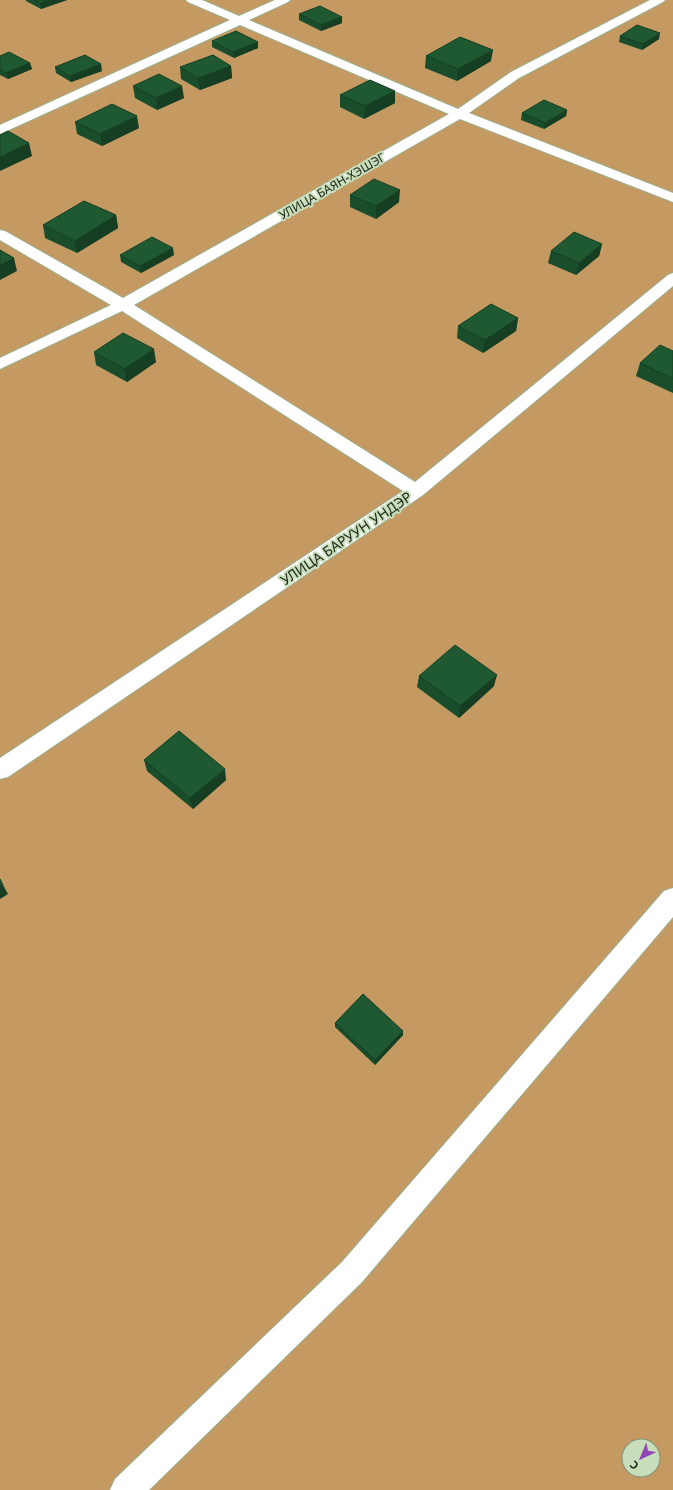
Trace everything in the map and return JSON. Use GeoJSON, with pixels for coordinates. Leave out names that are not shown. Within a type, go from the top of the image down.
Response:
{"type":"FeatureCollection","features":[{"type":"Feature","properties":{"kind":"street"},"geometry":{"type":"LineString","coordinates":[[192,0],[459,114],[673,198]]}},
{"type":"Feature","properties":{"kind":"street"},"geometry":{"type":"LineString","coordinates":[[0,130],[284,0]]}},
{"type":"Feature","properties":{"kind":"street","name":"УЛИЦА БАЯН-ХЭШЭГ"},"geometry":{"type":"LineString","coordinates":[[0,364],[124,305],[459,114],[515,75],[659,0]]}},
{"type":"Feature","properties":{"kind":"street"},"geometry":{"type":"LineString","coordinates":[[0,234],[124,305],[416,491]]}},
{"type":"Feature","properties":{"kind":"street","name":"УЛИЦА БАРУУН УНДЭР"},"geometry":{"type":"LineString","coordinates":[[0,770],[416,491],[673,278]]}},
{"type":"Feature","properties":{"kind":"street"},"geometry":{"type":"LineString","coordinates":[[126,1490],[352,1272],[673,899]]}},
{"type":"Feature","properties":{"kind":"shaded area"},"geometry":{"type":"Polygon","coordinates":[[[0,0],[673,0],[673,1490],[0,1490],[0,0]]]}},
{"type":"Feature","properties":{"kind":"building"},"geometry":{"type":"Polygon","coordinates":[[[34,0],[49,0],[40,3],[34,0]]]}},
{"type":"Feature","properties":{"kind":"building"},"geometry":{"type":"Polygon","coordinates":[[[320,6],[342,17],[321,25],[299,14],[320,6]]]}},
{"type":"Feature","properties":{"kind":"building"},"geometry":{"type":"Polygon","coordinates":[[[637,25],[660,33],[643,44],[620,36],[637,25]]]}},
{"type":"Feature","properties":{"kind":"building"},"geometry":{"type":"Polygon","coordinates":[[[236,31],[258,42],[233,52],[212,41],[236,31]]]}},
{"type":"Feature","properties":{"kind":"building"},"geometry":{"type":"Polygon","coordinates":[[[460,37],[493,50],[458,69],[426,56],[460,37]]]}},
{"type":"Feature","properties":{"kind":"building"},"geometry":{"type":"Polygon","coordinates":[[[9,52],[30,63],[6,73],[0,69],[0,56],[9,52]]]}},
{"type":"Feature","properties":{"kind":"building"},"geometry":{"type":"Polygon","coordinates":[[[85,55],[101,64],[70,76],[55,67],[85,55]]]}},
{"type":"Feature","properties":{"kind":"building"},"geometry":{"type":"Polygon","coordinates":[[[213,55],[231,66],[198,78],[180,67],[213,55]]]}},
{"type":"Feature","properties":{"kind":"building"},"geometry":{"type":"Polygon","coordinates":[[[159,74],[182,86],[156,98],[133,86],[159,74]]]}},
{"type":"Feature","properties":{"kind":"building"},"geometry":{"type":"Polygon","coordinates":[[[370,80],[395,91],[365,106],[340,95],[370,80]]]}},
{"type":"Feature","properties":{"kind":"building"},"geometry":{"type":"Polygon","coordinates":[[[544,100],[567,110],[545,123],[522,113],[544,100]]]}},
{"type":"Feature","properties":{"kind":"building"},"geometry":{"type":"Polygon","coordinates":[[[112,104],[137,116],[100,134],[75,122],[112,104]]]}},
{"type":"Feature","properties":{"kind":"building"},"geometry":{"type":"Polygon","coordinates":[[[8,131],[29,143],[0,157],[0,135],[8,131]]]}},
{"type":"Feature","properties":{"kind":"building"},"geometry":{"type":"Polygon","coordinates":[[[374,179],[400,190],[376,206],[350,195],[374,179]]]}},
{"type":"Feature","properties":{"kind":"building"},"geometry":{"type":"Polygon","coordinates":[[[84,201],[116,215],[75,241],[43,225],[84,201]]]}},
{"type":"Feature","properties":{"kind":"building"},"geometry":{"type":"Polygon","coordinates":[[[574,232],[602,244],[579,263],[551,251],[574,232]]]}},
{"type":"Feature","properties":{"kind":"building"},"geometry":{"type":"Polygon","coordinates":[[[152,237],[173,248],[140,266],[120,255],[152,237]]]}},
{"type":"Feature","properties":{"kind":"building"},"geometry":{"type":"Polygon","coordinates":[[[0,250],[14,258],[0,265],[0,250]]]}},
{"type":"Feature","properties":{"kind":"building"},"geometry":{"type":"Polygon","coordinates":[[[491,304],[518,318],[485,340],[458,326],[491,304]]]}},
{"type":"Feature","properties":{"kind":"building"},"geometry":{"type":"Polygon","coordinates":[[[123,333],[154,349],[124,369],[94,352],[123,333]]]}},
{"type":"Feature","properties":{"kind":"building"},"geometry":{"type":"Polygon","coordinates":[[[660,345],[673,351],[673,379],[640,363],[660,345]]]}},
{"type":"Feature","properties":{"kind":"building"},"geometry":{"type":"Polygon","coordinates":[[[455,645],[497,675],[460,706],[419,676],[455,645]]]}},
{"type":"Feature","properties":{"kind":"building"},"geometry":{"type":"Polygon","coordinates":[[[179,731],[225,769],[190,798],[144,760],[179,731]]]}},
{"type":"Feature","properties":{"kind":"building"},"geometry":{"type":"Polygon","coordinates":[[[0,879],[3,885],[0,886],[0,879]]]}},
{"type":"Feature","properties":{"kind":"building"},"geometry":{"type":"Polygon","coordinates":[[[363,994],[403,1031],[375,1060],[335,1023],[363,994]]]}}]}
